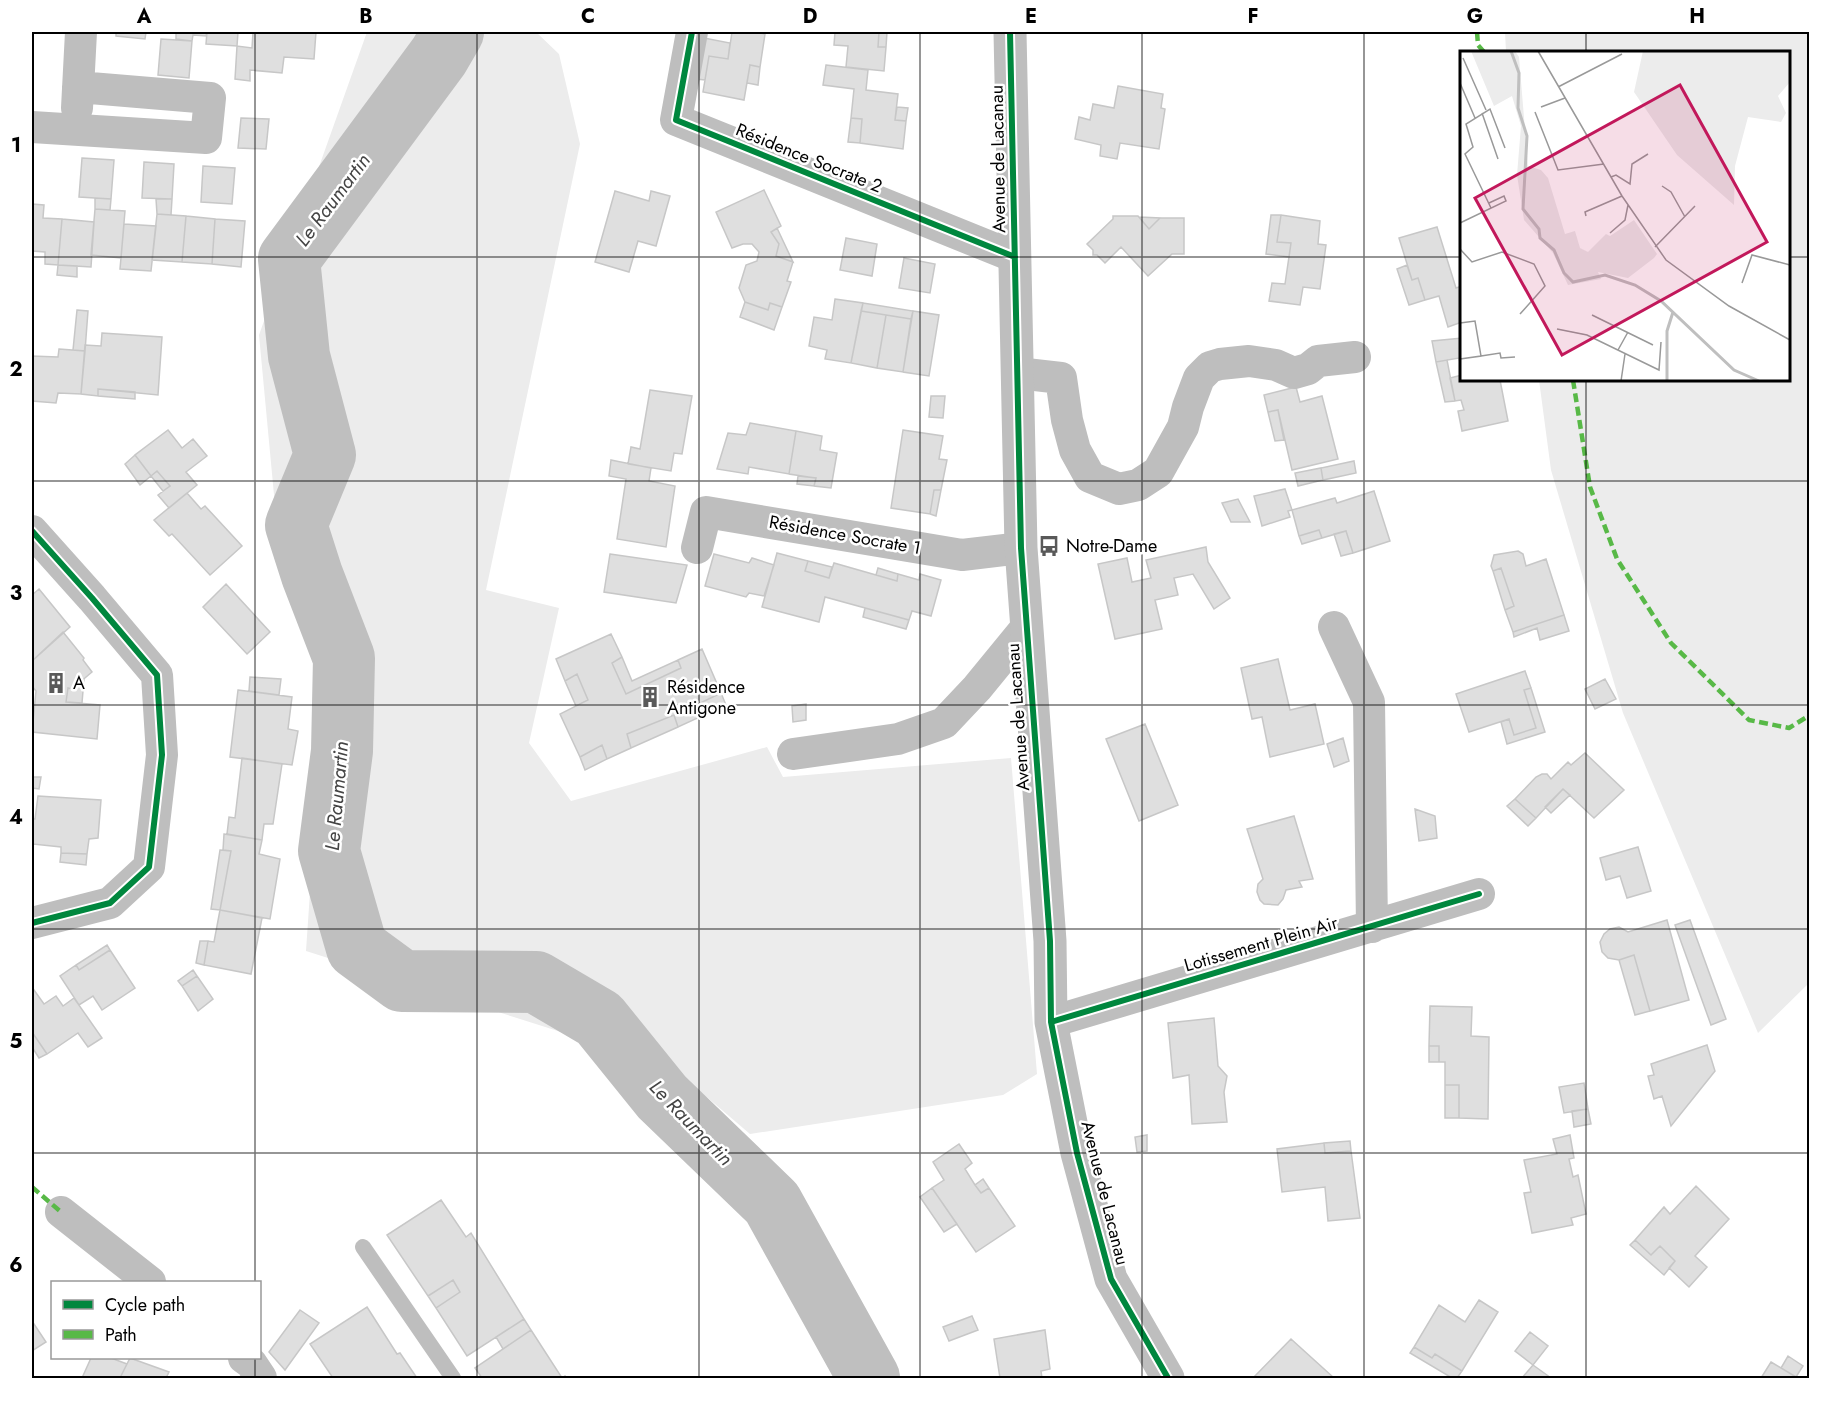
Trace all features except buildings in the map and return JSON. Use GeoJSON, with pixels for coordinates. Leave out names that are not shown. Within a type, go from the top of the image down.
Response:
{"type":"FeatureCollection","features":[{"type":"Feature","properties":{"kind":"street"},"geometry":{"type":"LineString","coordinates":[[76,129],[81,32]]}},
{"type":"Feature","properties":{"kind":"street","name":"Résidence Socrate 2"},"geometry":{"type":"LineString","coordinates":[[692,32],[676,120],[1015,257]]}},
{"type":"Feature","properties":{"kind":"street","name":"Avenue de Lacanau"},"geometry":{"type":"LineString","coordinates":[[1010,32],[1021,548],[1050,941],[1051,1022],[1077,1153],[1111,1279],[1168,1378]]}},
{"type":"Feature","properties":{"kind":"street"},"geometry":{"type":"LineString","coordinates":[[32,127],[206,138],[210,98],[78,87]]}},
{"type":"Feature","properties":{"kind":"street"},"geometry":{"type":"LineString","coordinates":[[1017,373],[1061,378],[1075,450],[1090,477],[1119,489],[1138,485],[1158,472],[1183,427],[1199,378],[1210,367],[1248,361],[1276,365],[1294,373],[1308,369],[1318,361],[1355,357]]}},
{"type":"Feature","properties":{"kind":"street","name":"Résidence Socrate 1"},"geometry":{"type":"LineString","coordinates":[[697,548],[706,512],[962,555],[1021,548]]}},
{"type":"Feature","properties":{"kind":"street"},"geometry":{"type":"LineString","coordinates":[[32,531],[157,675],[162,755],[149,867],[110,903],[32,923]]}},
{"type":"Feature","properties":{"kind":"street"},"geometry":{"type":"LineString","coordinates":[[793,754],[898,739],[944,723],[977,688],[1027,627]]}},
{"type":"Feature","properties":{"kind":"street"},"geometry":{"type":"LineString","coordinates":[[1334,627],[1369,702],[1372,927]]}},
{"type":"Feature","properties":{"kind":"street","name":"Lotissement Plein Air"},"geometry":{"type":"LineString","coordinates":[[1051,1022],[1479,894]]}},
{"type":"Feature","properties":{"kind":"street"},"geometry":{"type":"LineString","coordinates":[[61,1212],[149,1281]]}},
{"type":"Feature","properties":{"kind":"street"},"geometry":{"type":"LineString","coordinates":[[245,1359],[261,1378]]}},
{"type":"Feature","properties":{"kind":"lane"},"geometry":{"type":"LineString","coordinates":[[363,1247],[453,1378]]}},
{"type":"Feature","properties":{"kind":"shaded area"},"geometry":{"type":"Polygon","coordinates":[[[367,32],[536,32],[559,54],[580,144],[486,590],[559,608],[529,743],[571,801],[767,747],[783,777],[1011,758],[1037,1074],[1003,1095],[750,1134],[563,974],[561,1032],[306,951],[325,672],[276,516],[259,335],[367,32]]]}},
{"type":"Feature","properties":{"kind":"shaded area"},"geometry":{"type":"Polygon","coordinates":[[[1505,32],[1809,32],[1810,980],[1758,1033],[1623,713],[1551,470],[1539,381],[1790,381],[1790,51],[1506,51],[1505,32]]]}},
{"type":"Feature","properties":{"kind":"waterway","name":"Le Raumartin"},"geometry":{"type":"LineString","coordinates":[[453,32],[439,56],[289,259],[299,356],[325,455],[296,525],[312,575],[344,658],[342,751],[329,851],[357,948],[402,981],[536,982],[599,1019],[662,1097],[772,1203],[869,1378]]}},
{"type":"Feature","properties":{"kind":"marked path"},"geometry":{"type":"LineString","coordinates":[[1477,32],[1478,45],[1483,51]]}},
{"type":"Feature","properties":{"kind":"marked path"},"geometry":{"type":"LineString","coordinates":[[1573,381],[1590,487],[1617,559],[1671,643],[1749,720],[1789,728],[1810,715]]}},
{"type":"Feature","properties":{"kind":"marked path"},"geometry":{"type":"LineString","coordinates":[[32,1187],[61,1212]]}},
{"type":"Feature","properties":{"kind":"cycle path"},"geometry":{"type":"LineString","coordinates":[[692,32],[676,120],[1015,257]]}},
{"type":"Feature","properties":{"kind":"cycle path"},"geometry":{"type":"LineString","coordinates":[[1010,32],[1021,548],[1050,941],[1051,1022],[1077,1153],[1111,1279],[1168,1378]]}},
{"type":"Feature","properties":{"kind":"cycle path"},"geometry":{"type":"LineString","coordinates":[[32,531],[157,675],[162,755],[149,867],[110,903],[32,923]]}},
{"type":"Feature","properties":{"kind":"cycle path"},"geometry":{"type":"LineString","coordinates":[[1051,1022],[1479,894]]}},
{"type":"Feature","properties":{"kind":"place","name":"Notre-Dame"},"geometry":{"type":"Point","coordinates":[1049,546]}},
{"type":"Feature","properties":{"kind":"place","name":"A"},"geometry":{"type":"Point","coordinates":[56,683]}},
{"type":"Feature","properties":{"kind":"place","name":"Résidence Antigone"},"geometry":{"type":"Point","coordinates":[650,697]}}]}
